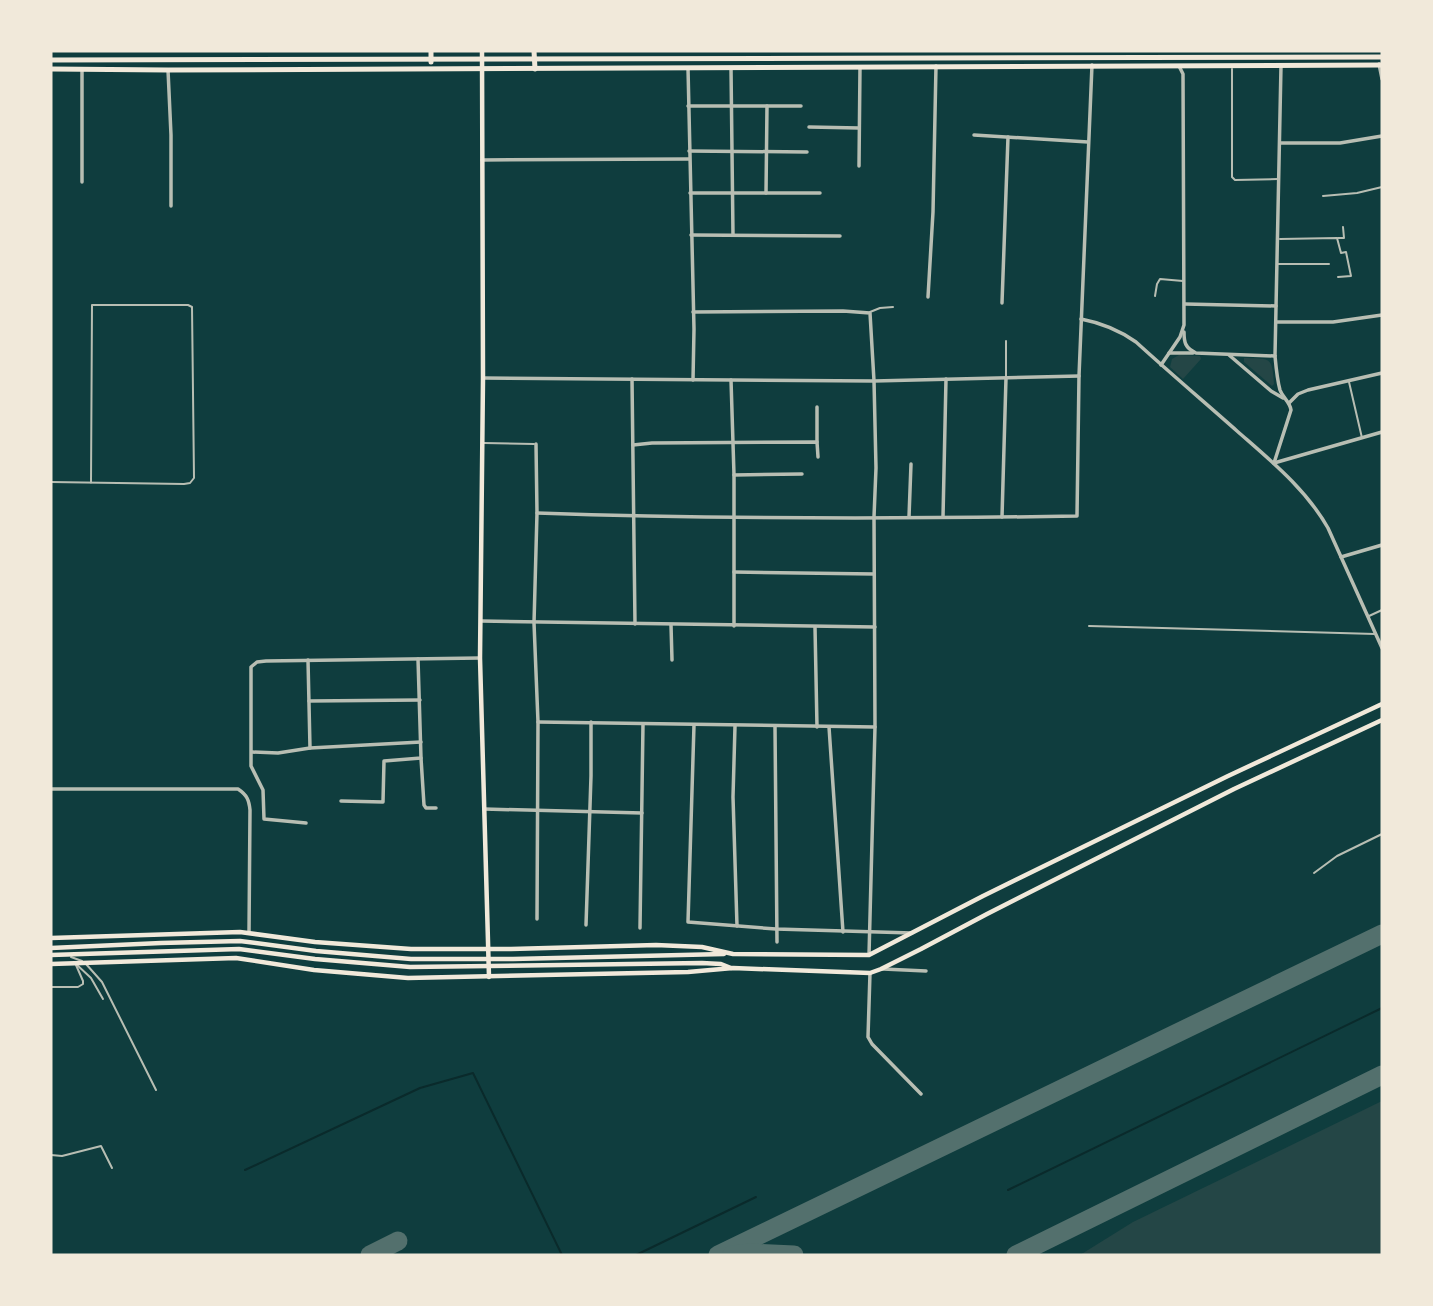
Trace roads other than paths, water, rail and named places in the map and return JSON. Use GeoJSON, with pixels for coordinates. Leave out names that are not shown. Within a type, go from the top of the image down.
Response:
{"type":"FeatureCollection","features":[{"type":"Feature","properties":{"kind":"main road"},"geometry":{"type":"LineString","coordinates":[[431,51],[431,69]]}},
{"type":"Feature","properties":{"kind":"main road"},"geometry":{"type":"LineString","coordinates":[[482,51],[480,658],[489,977]]}},
{"type":"Feature","properties":{"kind":"main road"},"geometry":{"type":"LineString","coordinates":[[534,51],[535,69]]}},
{"type":"Feature","properties":{"kind":"main road"},"geometry":{"type":"LineString","coordinates":[[51,60],[1174,54],[1382,57]]}},
{"type":"Feature","properties":{"kind":"main road"},"geometry":{"type":"LineString","coordinates":[[1174,54],[1179,65]]}},
{"type":"Feature","properties":{"kind":"main road"},"geometry":{"type":"LineString","coordinates":[[51,69],[1381,65]]}},
{"type":"Feature","properties":{"kind":"main road"},"geometry":{"type":"LineString","coordinates":[[51,948],[240,942],[411,959],[701,954],[869,955],[1228,776],[1382,704]]}},
{"type":"Feature","properties":{"kind":"main road"},"geometry":{"type":"LineString","coordinates":[[51,964],[236,958],[314,970],[408,978],[688,972],[733,968],[870,973],[1234,789],[1382,720]]}},
{"type":"Feature","properties":{"kind":"main road"},"geometry":{"type":"LineString","coordinates":[[51,938],[214,932],[411,949],[656,945],[702,947],[733,954]]}},
{"type":"Feature","properties":{"kind":"main road"},"geometry":{"type":"LineString","coordinates":[[75,964],[81,937]]}},
{"type":"Feature","properties":{"kind":"main road"},"geometry":{"type":"LineString","coordinates":[[51,955],[239,949],[410,967],[702,963],[733,968]]}},
{"type":"Feature","properties":{"kind":"street"},"geometry":{"type":"LineString","coordinates":[[1281,64],[1275,356],[1279,384],[1285,399]]}},
{"type":"Feature","properties":{"kind":"street"},"geometry":{"type":"LineString","coordinates":[[537,513],[634,516],[1077,516],[1079,376],[1092,65]]}},
{"type":"Feature","properties":{"kind":"street"},"geometry":{"type":"LineString","coordinates":[[1179,65],[1183,74],[1184,326],[1186,345],[1193,352],[1202,354]]}},
{"type":"Feature","properties":{"kind":"street"},"geometry":{"type":"LineString","coordinates":[[1381,65],[1382,79]]}},
{"type":"Feature","properties":{"kind":"street"},"geometry":{"type":"LineString","coordinates":[[928,297],[936,66]]}},
{"type":"Feature","properties":{"kind":"street"},"geometry":{"type":"LineString","coordinates":[[859,166],[860,67]]}},
{"type":"Feature","properties":{"kind":"street"},"geometry":{"type":"LineString","coordinates":[[688,68],[693,380]]}},
{"type":"Feature","properties":{"kind":"street"},"geometry":{"type":"LineString","coordinates":[[731,68],[733,235]]}},
{"type":"Feature","properties":{"kind":"street"},"geometry":{"type":"LineString","coordinates":[[82,69],[82,182]]}},
{"type":"Feature","properties":{"kind":"street"},"geometry":{"type":"LineString","coordinates":[[168,70],[171,206]]}},
{"type":"Feature","properties":{"kind":"street"},"geometry":{"type":"LineString","coordinates":[[688,106],[801,106]]}},
{"type":"Feature","properties":{"kind":"street"},"geometry":{"type":"LineString","coordinates":[[766,193],[767,106]]}},
{"type":"Feature","properties":{"kind":"street"},"geometry":{"type":"LineString","coordinates":[[810,127],[859,128]]}},
{"type":"Feature","properties":{"kind":"street"},"geometry":{"type":"LineString","coordinates":[[974,135],[1088,142]]}},
{"type":"Feature","properties":{"kind":"street"},"geometry":{"type":"LineString","coordinates":[[1280,143],[1340,143],[1382,136]]}},
{"type":"Feature","properties":{"kind":"street"},"geometry":{"type":"LineString","coordinates":[[1002,303],[1008,137]]}},
{"type":"Feature","properties":{"kind":"street"},"geometry":{"type":"LineString","coordinates":[[689,151],[807,152]]}},
{"type":"Feature","properties":{"kind":"street"},"geometry":{"type":"LineString","coordinates":[[482,160],[689,159]]}},
{"type":"Feature","properties":{"kind":"street"},"geometry":{"type":"LineString","coordinates":[[690,193],[820,193]]}},
{"type":"Feature","properties":{"kind":"street"},"geometry":{"type":"LineString","coordinates":[[691,235],[840,236]]}},
{"type":"Feature","properties":{"kind":"street"},"geometry":{"type":"LineString","coordinates":[[1185,304],[1276,306]]}},
{"type":"Feature","properties":{"kind":"street"},"geometry":{"type":"LineString","coordinates":[[693,312],[870,313],[876,468],[875,727],[869,955]]}},
{"type":"Feature","properties":{"kind":"street"},"geometry":{"type":"LineString","coordinates":[[1276,322],[1333,322],[1382,315]]}},
{"type":"Feature","properties":{"kind":"street"},"geometry":{"type":"LineString","coordinates":[[1081,319],[1102,324],[1136,342],[1273,463],[1305,495],[1318,511],[1379,636],[1382,648]]}},
{"type":"Feature","properties":{"kind":"street"},"geometry":{"type":"LineString","coordinates":[[1161,365],[1180,337],[1184,326]]}},
{"type":"Feature","properties":{"kind":"street"},"geometry":{"type":"LineString","coordinates":[[1169,353],[1275,356]]}},
{"type":"Feature","properties":{"kind":"street"},"geometry":{"type":"LineString","coordinates":[[1229,355],[1291,406],[1291,413],[1273,463]]}},
{"type":"Feature","properties":{"kind":"street"},"geometry":{"type":"LineString","coordinates":[[1289,403],[1298,394],[1308,390],[1382,373]]}},
{"type":"Feature","properties":{"kind":"street"},"geometry":{"type":"LineString","coordinates":[[483,378],[874,381],[1079,376]]}},
{"type":"Feature","properties":{"kind":"street"},"geometry":{"type":"LineString","coordinates":[[1002,517],[1006,377]]}},
{"type":"Feature","properties":{"kind":"street"},"geometry":{"type":"LineString","coordinates":[[632,379],[635,624]]}},
{"type":"Feature","properties":{"kind":"street"},"geometry":{"type":"LineString","coordinates":[[943,517],[946,379]]}},
{"type":"Feature","properties":{"kind":"street"},"geometry":{"type":"LineString","coordinates":[[731,380],[734,625]]}},
{"type":"Feature","properties":{"kind":"street"},"geometry":{"type":"LineString","coordinates":[[817,407],[817,457]]}},
{"type":"Feature","properties":{"kind":"street"},"geometry":{"type":"LineString","coordinates":[[1273,463],[1382,432]]}},
{"type":"Feature","properties":{"kind":"street"},"geometry":{"type":"LineString","coordinates":[[633,445],[817,442]]}},
{"type":"Feature","properties":{"kind":"street"},"geometry":{"type":"LineString","coordinates":[[536,444],[534,623],[538,722],[537,919]]}},
{"type":"Feature","properties":{"kind":"street"},"geometry":{"type":"LineString","coordinates":[[909,517],[911,464]]}},
{"type":"Feature","properties":{"kind":"street"},"geometry":{"type":"LineString","coordinates":[[734,475],[802,474]]}},
{"type":"Feature","properties":{"kind":"street"},"geometry":{"type":"LineString","coordinates":[[1341,557],[1382,545]]}},
{"type":"Feature","properties":{"kind":"street"},"geometry":{"type":"LineString","coordinates":[[734,572],[874,574]]}},
{"type":"Feature","properties":{"kind":"street"},"geometry":{"type":"LineString","coordinates":[[481,621],[875,627]]}},
{"type":"Feature","properties":{"kind":"street"},"geometry":{"type":"LineString","coordinates":[[671,625],[672,660]]}},
{"type":"Feature","properties":{"kind":"street"},"geometry":{"type":"LineString","coordinates":[[816,626],[817,727]]}},
{"type":"Feature","properties":{"kind":"street"},"geometry":{"type":"LineString","coordinates":[[306,823],[264,820],[263,790],[251,766],[251,667],[257,662],[266,661],[480,658]]}},
{"type":"Feature","properties":{"kind":"street"},"geometry":{"type":"LineString","coordinates":[[418,659],[424,806],[436,808]]}},
{"type":"Feature","properties":{"kind":"street"},"geometry":{"type":"LineString","coordinates":[[308,660],[310,748]]}},
{"type":"Feature","properties":{"kind":"street"},"geometry":{"type":"LineString","coordinates":[[309,701],[420,700]]}},
{"type":"Feature","properties":{"kind":"street"},"geometry":{"type":"LineString","coordinates":[[538,722],[875,727]]}},
{"type":"Feature","properties":{"kind":"street"},"geometry":{"type":"LineString","coordinates":[[586,925],[591,722]]}},
{"type":"Feature","properties":{"kind":"street"},"geometry":{"type":"LineString","coordinates":[[640,928],[643,723]]}},
{"type":"Feature","properties":{"kind":"street"},"geometry":{"type":"LineString","coordinates":[[694,725],[688,922],[776,929],[912,933]]}},
{"type":"Feature","properties":{"kind":"street"},"geometry":{"type":"LineString","coordinates":[[735,726],[733,797],[737,926]]}},
{"type":"Feature","properties":{"kind":"street"},"geometry":{"type":"LineString","coordinates":[[775,726],[777,942]]}},
{"type":"Feature","properties":{"kind":"street"},"geometry":{"type":"LineString","coordinates":[[829,727],[843,932]]}},
{"type":"Feature","properties":{"kind":"street"},"geometry":{"type":"LineString","coordinates":[[251,752],[421,742]]}},
{"type":"Feature","properties":{"kind":"street"},"geometry":{"type":"LineString","coordinates":[[341,800],[383,802],[384,761],[421,758]]}},
{"type":"Feature","properties":{"kind":"street"},"geometry":{"type":"LineString","coordinates":[[51,789],[238,789],[245,793],[250,810],[249,933]]}},
{"type":"Feature","properties":{"kind":"street"},"geometry":{"type":"LineString","coordinates":[[484,809],[642,813]]}},
{"type":"Feature","properties":{"kind":"street"},"geometry":{"type":"LineString","coordinates":[[881,969],[926,971]]}},
{"type":"Feature","properties":{"kind":"street"},"geometry":{"type":"LineString","coordinates":[[870,973],[869,1037],[872,1044],[921,1094]]}},
{"type":"Feature","properties":{"kind":"lane"},"geometry":{"type":"LineString","coordinates":[[1232,64],[1232,177],[1235,180],[1279,179]]}},
{"type":"Feature","properties":{"kind":"lane"},"geometry":{"type":"LineString","coordinates":[[1323,196],[1357,193],[1382,187]]}},
{"type":"Feature","properties":{"kind":"lane"},"geometry":{"type":"LineString","coordinates":[[1278,239],[1344,237],[1343,226]]}},
{"type":"Feature","properties":{"kind":"lane"},"geometry":{"type":"LineString","coordinates":[[1337,238],[1341,253],[1346,252],[1351,276],[1338,277]]}},
{"type":"Feature","properties":{"kind":"lane"},"geometry":{"type":"LineString","coordinates":[[1277,264],[1329,264]]}},
{"type":"Feature","properties":{"kind":"lane"},"geometry":{"type":"LineString","coordinates":[[1155,296],[1160,279],[1184,281]]}},
{"type":"Feature","properties":{"kind":"lane"},"geometry":{"type":"LineString","coordinates":[[51,482],[92,483],[184,484],[191,483],[194,478],[192,307],[92,306],[92,483]]}},
{"type":"Feature","properties":{"kind":"lane"},"geometry":{"type":"LineString","coordinates":[[870,313],[880,308],[893,307]]}},
{"type":"Feature","properties":{"kind":"lane"},"geometry":{"type":"LineString","coordinates":[[1006,341],[1006,377]]}},
{"type":"Feature","properties":{"kind":"lane"},"geometry":{"type":"LineString","coordinates":[[1348,381],[1362,438]]}},
{"type":"Feature","properties":{"kind":"lane"},"geometry":{"type":"LineString","coordinates":[[482,443],[536,444]]}},
{"type":"Feature","properties":{"kind":"lane"},"geometry":{"type":"LineString","coordinates":[[1368,616],[1382,610]]}},
{"type":"Feature","properties":{"kind":"lane"},"geometry":{"type":"LineString","coordinates":[[1089,626],[1379,636]]}},
{"type":"Feature","properties":{"kind":"lane"},"geometry":{"type":"LineString","coordinates":[[1314,873],[1337,856],[1382,834]]}},
{"type":"Feature","properties":{"kind":"lane"},"geometry":{"type":"LineString","coordinates":[[63,955],[80,960],[97,975],[109,993],[156,1090]]}},
{"type":"Feature","properties":{"kind":"lane"},"geometry":{"type":"LineString","coordinates":[[51,987],[78,987],[83,984],[75,964]]}},
{"type":"Feature","properties":{"kind":"lane"},"geometry":{"type":"LineString","coordinates":[[75,964],[90,978],[103,999]]}},
{"type":"Feature","properties":{"kind":"lane"},"geometry":{"type":"LineString","coordinates":[[51,1155],[62,1156],[101,1146],[112,1168]]}},
{"type":"Feature","properties":{"kind":"waterway"},"geometry":{"type":"LineString","coordinates":[[1008,1190],[1382,1008]]}},
{"type":"Feature","properties":{"kind":"waterway"},"geometry":{"type":"LineString","coordinates":[[245,1170],[420,1088],[473,1073],[562,1255]]}},
{"type":"Feature","properties":{"kind":"waterway"},"geometry":{"type":"LineString","coordinates":[[636,1255],[756,1197]]}}]}
